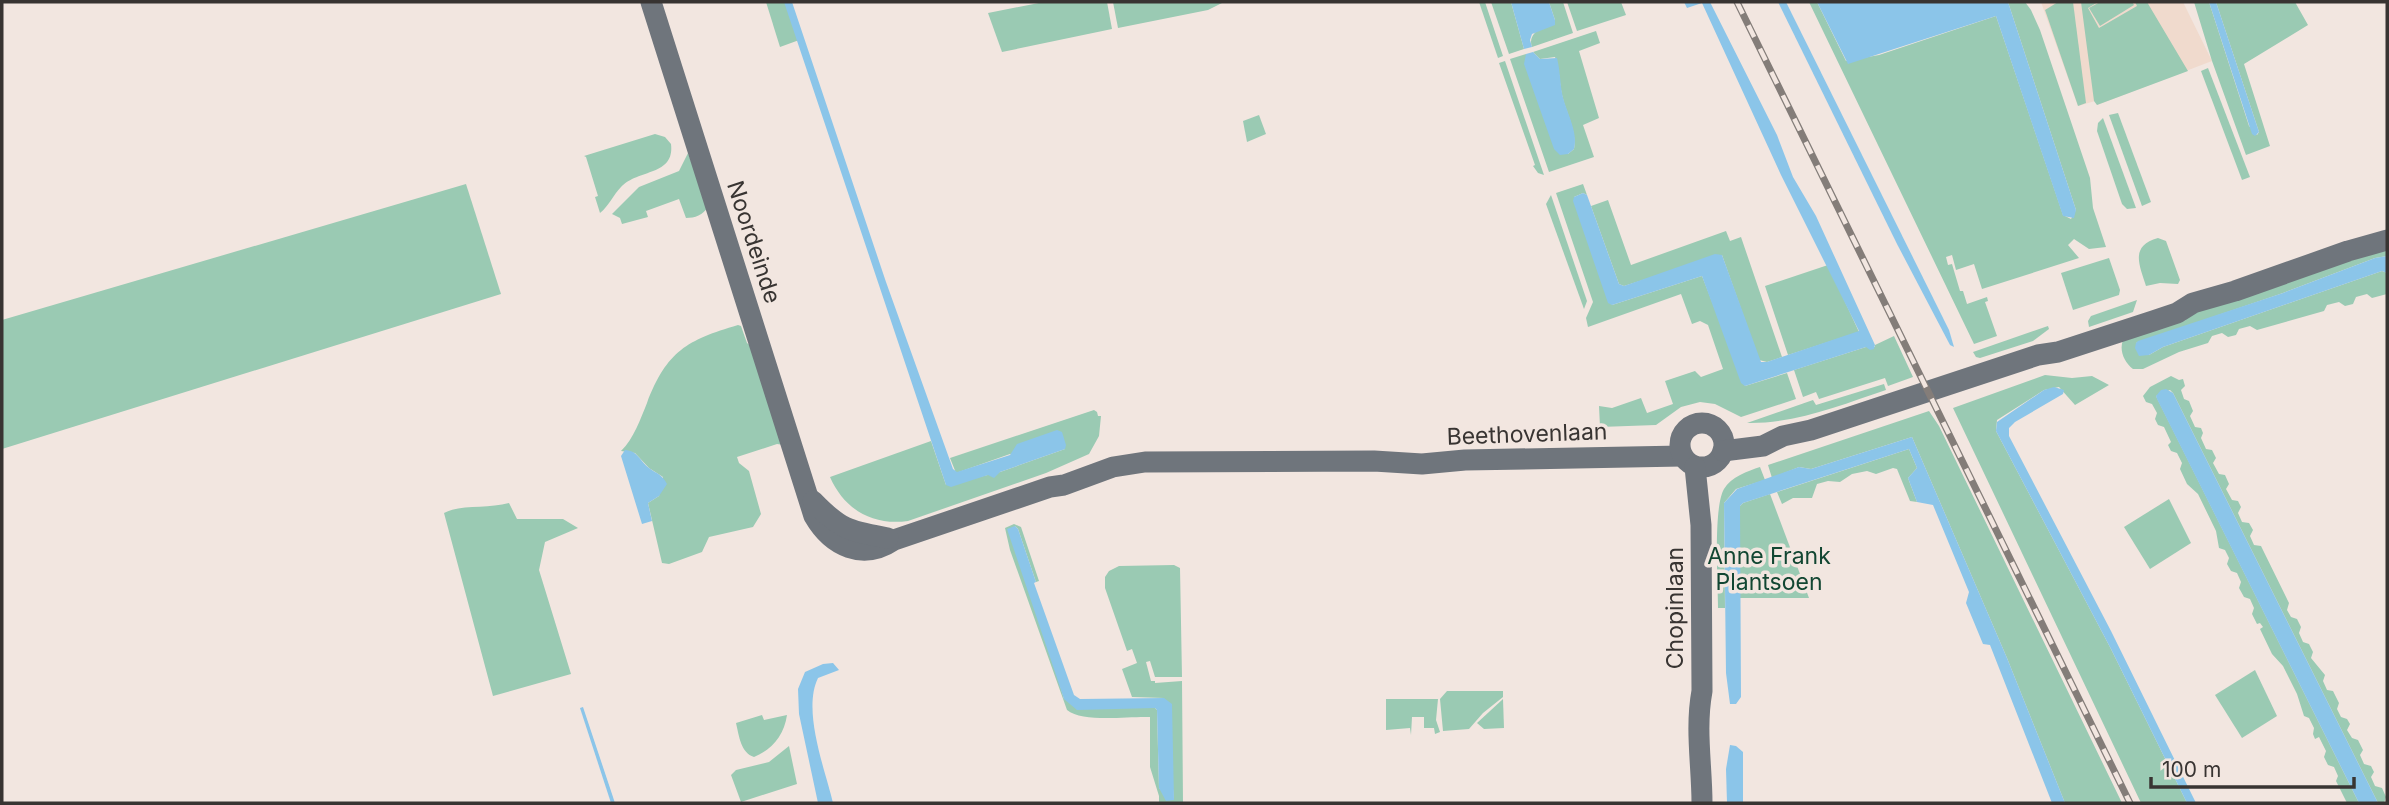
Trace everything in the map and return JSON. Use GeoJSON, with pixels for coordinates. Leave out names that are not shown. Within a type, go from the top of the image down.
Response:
{"type":"FeatureCollection","features":[{"type":"Feature","properties":{"kind":"main road","name":"Noordeinde"},"geometry":{"type":"LineString","coordinates":[[651,2],[814,516],[822,530],[838,543],[849,539]]}},
{"type":"Feature","properties":{"kind":"main road"},"geometry":{"type":"LineString","coordinates":[[2348,251],[2387,232]]}},
{"type":"Feature","properties":{"kind":"main road"},"geometry":{"type":"LineString","coordinates":[[2348,251],[2387,240]]}},
{"type":"Feature","properties":{"kind":"main road","name":"Beethovenlaan"},"geometry":{"type":"LineString","coordinates":[[849,539],[875,549],[883,547],[894,540],[1051,487],[1085,464],[1109,456],[1128,456],[1145,462],[1374,461],[1422,464],[1514,458],[1702,453],[1763,446],[1783,436],[1811,430],[2038,355],[2058,352],[2177,313],[2193,303],[2348,251]]}},
{"type":"Feature","properties":{"kind":"main road","name":"Chopinlaan"},"geometry":{"type":"LineString","coordinates":[[1702,453],[1702,691],[1707,708],[1708,732],[1702,800]]}},
{"type":"Feature","properties":{"kind":"shaded area"},"geometry":{"type":"Polygon","coordinates":[[[2041,2],[2183,2],[2212,61],[2097,105],[2095,101],[2078,106],[2041,2]]]}},
{"type":"Feature","properties":{"kind":"green space"},"geometry":{"type":"Polygon","coordinates":[[[766,2],[789,2],[802,39],[780,47],[766,2]]]}},
{"type":"Feature","properties":{"kind":"green space"},"geometry":{"type":"Polygon","coordinates":[[[1044,2],[1107,2],[1112,29],[1002,52],[988,13],[1044,2]]]}},
{"type":"Feature","properties":{"kind":"green space"},"geometry":{"type":"Polygon","coordinates":[[[1113,2],[1222,3],[1208,10],[1118,28],[1113,2]]]}},
{"type":"Feature","properties":{"kind":"green space"},"geometry":{"type":"Polygon","coordinates":[[[1479,2],[1485,2],[1503,56],[1498,58],[1479,2]]]}},
{"type":"Feature","properties":{"kind":"green space"},"geometry":{"type":"Polygon","coordinates":[[[1491,2],[1511,2],[1524,49],[1509,54],[1491,2]]]}},
{"type":"Feature","properties":{"kind":"green space"},"geometry":{"type":"Polygon","coordinates":[[[1549,2],[1563,2],[1573,33],[1532,47],[1534,34],[1555,20],[1549,2]]]}},
{"type":"Feature","properties":{"kind":"green space"},"geometry":{"type":"Polygon","coordinates":[[[1567,2],[1621,2],[1626,15],[1577,31],[1567,2]]]}},
{"type":"Feature","properties":{"kind":"green space"},"geometry":{"type":"Polygon","coordinates":[[[1809,2],[1817,2],[1846,61],[1879,55],[1996,16],[2063,215],[2071,219],[2076,210],[2008,2],[2025,2],[2040,30],[2090,178],[2093,208],[2106,247],[2089,249],[2074,239],[2068,245],[2079,258],[1982,289],[1974,264],[1956,270],[1952,255],[1946,257],[1948,265],[1952,264],[1967,304],[1987,297],[1988,301],[1985,302],[1997,336],[1974,344],[1809,2]]]}},
{"type":"Feature","properties":{"kind":"green space"},"geometry":{"type":"Polygon","coordinates":[[[2058,2],[2073,2],[2086,103],[2078,106],[2045,10],[2058,2]]]}},
{"type":"Feature","properties":{"kind":"green space"},"geometry":{"type":"Polygon","coordinates":[[[2081,2],[2098,2],[2088,8],[2099,28],[2137,6],[2135,2],[2147,2],[2188,71],[2097,105],[2094,101],[2081,2]]]}},
{"type":"Feature","properties":{"kind":"green space"},"geometry":{"type":"Polygon","coordinates":[[[2100,2],[2132,2],[2134,5],[2100,26],[2089,8],[2100,2]]]}},
{"type":"Feature","properties":{"kind":"green space"},"geometry":{"type":"Polygon","coordinates":[[[2194,2],[2209,2],[2249,126],[2257,135],[2259,132],[2216,2],[2295,2],[2308,25],[2244,64],[2270,146],[2246,155],[2194,2]]]}},
{"type":"Feature","properties":{"kind":"green space"},"geometry":{"type":"Polygon","coordinates":[[[1596,31],[1600,43],[1579,51],[1599,118],[1583,125],[1594,157],[1549,172],[1510,59],[1526,54],[1568,154],[1574,149],[1575,142],[1555,57],[1540,59],[1533,52],[1596,31]]]}},
{"type":"Feature","properties":{"kind":"green space"},"geometry":{"type":"Polygon","coordinates":[[[1505,61],[1544,175],[1538,173],[1533,166],[1535,165],[1499,63],[1505,61]]]}},
{"type":"Feature","properties":{"kind":"green space"},"geometry":{"type":"Polygon","coordinates":[[[2208,68],[2250,177],[2242,180],[2201,71],[2208,68]]]}},
{"type":"Feature","properties":{"kind":"green space"},"geometry":{"type":"Polygon","coordinates":[[[2118,113],[2151,202],[2142,206],[2109,115],[2118,113]]]}},
{"type":"Feature","properties":{"kind":"green space"},"geometry":{"type":"Polygon","coordinates":[[[1259,115],[1266,134],[1247,142],[1243,121],[1259,115]]]}},
{"type":"Feature","properties":{"kind":"green space"},"geometry":{"type":"Polygon","coordinates":[[[2103,118],[2136,208],[2127,209],[2122,204],[2097,131],[2098,123],[2103,118]]]}},
{"type":"Feature","properties":{"kind":"green space"},"geometry":{"type":"Polygon","coordinates":[[[655,134],[665,137],[671,144],[671,154],[667,162],[654,171],[628,181],[600,213],[595,197],[598,196],[584,156],[655,134]]]}},
{"type":"Feature","properties":{"kind":"green space"},"geometry":{"type":"Polygon","coordinates":[[[688,153],[708,207],[704,212],[696,217],[686,218],[679,199],[646,211],[648,217],[622,224],[620,218],[612,214],[639,187],[679,171],[688,153]]]}},
{"type":"Feature","properties":{"kind":"green space"},"geometry":{"type":"Polygon","coordinates":[[[466,184],[501,294],[2,449],[2,320],[466,184]]]}},
{"type":"Feature","properties":{"kind":"green space"},"geometry":{"type":"Polygon","coordinates":[[[1583,184],[1587,195],[1583,193],[1574,197],[1612,305],[1702,276],[1745,386],[1787,373],[1796,399],[1741,417],[1715,404],[1700,402],[1681,407],[1656,425],[1600,427],[1599,406],[1612,408],[1641,398],[1647,413],[1673,404],[1665,381],[1695,371],[1701,377],[1723,369],[1708,325],[1700,321],[1692,324],[1681,294],[1588,327],[1586,318],[1593,302],[1556,193],[1583,184]]]}},
{"type":"Feature","properties":{"kind":"green space"},"geometry":{"type":"Polygon","coordinates":[[[1551,195],[1587,301],[1584,309],[1546,204],[1551,195]]]}},
{"type":"Feature","properties":{"kind":"green space"},"geometry":{"type":"Polygon","coordinates":[[[1608,200],[1631,265],[1726,231],[1730,241],[1741,237],[1782,357],[1767,362],[1759,360],[1722,255],[1624,286],[1619,284],[1591,206],[1608,200]]]}},
{"type":"Feature","properties":{"kind":"green space"},"geometry":{"type":"Polygon","coordinates":[[[2158,238],[2166,241],[2180,280],[2178,284],[2160,283],[2146,286],[2139,263],[2140,251],[2149,241],[2158,238]]]}},
{"type":"Feature","properties":{"kind":"green space"},"geometry":{"type":"Polygon","coordinates":[[[2387,247],[2387,256],[2136,343],[2149,355],[2163,347],[2382,271],[2387,273],[2387,294],[2372,298],[2367,294],[2356,297],[2353,304],[2345,306],[2339,302],[2327,305],[2324,311],[2257,330],[2250,326],[2239,329],[2236,335],[2228,337],[2222,333],[2212,336],[2208,343],[2179,352],[2143,369],[2133,369],[2123,356],[2123,340],[2186,320],[2185,314],[2387,247]]]}},
{"type":"Feature","properties":{"kind":"green space"},"geometry":{"type":"Polygon","coordinates":[[[2109,258],[2120,290],[2119,295],[2073,310],[2061,273],[2109,258]]]}},
{"type":"Feature","properties":{"kind":"green space"},"geometry":{"type":"Polygon","coordinates":[[[1828,265],[1859,332],[1788,355],[1765,286],[1828,265]]]}},
{"type":"Feature","properties":{"kind":"green space"},"geometry":{"type":"Polygon","coordinates":[[[2137,300],[2133,312],[2089,327],[2091,316],[2137,300]]]}},
{"type":"Feature","properties":{"kind":"green space"},"geometry":{"type":"Polygon","coordinates":[[[738,325],[752,347],[784,445],[777,444],[737,457],[739,463],[749,471],[761,514],[753,527],[709,537],[702,552],[669,564],[662,563],[648,503],[659,496],[663,477],[649,468],[635,453],[621,451],[633,435],[662,371],[671,359],[705,336],[738,325]]]}},
{"type":"Feature","properties":{"kind":"green space"},"geometry":{"type":"Polygon","coordinates":[[[2048,326],[2049,329],[2033,341],[1980,358],[1973,352],[2048,326]]]}},
{"type":"Feature","properties":{"kind":"green space"},"geometry":{"type":"Polygon","coordinates":[[[1894,336],[1913,377],[1888,386],[1885,378],[1819,399],[1816,392],[1803,397],[1794,370],[1866,347],[1875,347],[1894,336]]]}},
{"type":"Feature","properties":{"kind":"green space"},"geometry":{"type":"Polygon","coordinates":[[[2045,375],[2072,378],[2092,376],[2109,385],[2075,405],[2059,387],[2044,390],[1997,420],[1996,431],[2111,649],[2187,803],[2141,803],[1953,408],[2045,375]]]}},
{"type":"Feature","properties":{"kind":"green space"},"geometry":{"type":"Polygon","coordinates":[[[2171,376],[2183,379],[2185,386],[2181,390],[2193,411],[2190,416],[2195,427],[2201,428],[2201,438],[2206,449],[2212,450],[2216,458],[2213,463],[2219,474],[2225,475],[2229,484],[2226,489],[2232,500],[2238,501],[2241,507],[2238,513],[2242,522],[2249,523],[2253,530],[2250,536],[2254,545],[2261,546],[2289,603],[2287,610],[2291,617],[2297,619],[2303,642],[2309,644],[2313,652],[2311,658],[2325,675],[2323,681],[2327,690],[2333,691],[2339,703],[2337,709],[2341,717],[2347,719],[2350,724],[2347,730],[2352,738],[2358,740],[2363,750],[2360,755],[2364,764],[2371,766],[2374,772],[2371,777],[2375,786],[2382,788],[2386,797],[2384,803],[2378,803],[2173,393],[2170,390],[2156,396],[2359,803],[2347,803],[2336,781],[2338,776],[2334,767],[2328,765],[2324,757],[2326,751],[2319,737],[2315,739],[2314,728],[2309,718],[2304,716],[2283,666],[2272,654],[2260,629],[2263,627],[2260,623],[2257,624],[2252,614],[2254,608],[2250,599],[2244,597],[2239,588],[2241,582],[2237,573],[2231,571],[2227,564],[2229,558],[2225,550],[2219,548],[2216,531],[2198,494],[2187,484],[2180,469],[2182,463],[2177,453],[2171,451],[2168,445],[2171,442],[2164,427],[2158,425],[2155,419],[2157,413],[2143,396],[2150,387],[2171,376]]]}},
{"type":"Feature","properties":{"kind":"green space"},"geometry":{"type":"Polygon","coordinates":[[[1884,384],[1886,390],[1818,412],[1783,420],[1747,423],[1813,400],[1816,405],[1884,384]]]}},
{"type":"Feature","properties":{"kind":"green space"},"geometry":{"type":"Polygon","coordinates":[[[1094,410],[1101,416],[1099,436],[1089,454],[1046,473],[908,521],[883,521],[861,513],[843,498],[830,477],[931,441],[946,485],[1000,472],[1065,449],[1010,454],[956,473],[950,458],[1094,410]]]}},
{"type":"Feature","properties":{"kind":"green space"},"geometry":{"type":"Polygon","coordinates":[[[1929,411],[1939,426],[2122,803],[2065,803],[2007,658],[1912,437],[1811,469],[1799,467],[1772,478],[1768,465],[1929,411]]]}},
{"type":"Feature","properties":{"kind":"green space"},"geometry":{"type":"Polygon","coordinates":[[[1909,449],[1917,468],[1908,478],[1917,502],[1910,501],[1897,469],[1893,468],[1876,474],[1867,471],[1852,474],[1840,482],[1817,484],[1812,498],[1793,498],[1782,504],[1777,492],[1909,449]]]}},
{"type":"Feature","properties":{"kind":"green space"},"geometry":{"type":"Polygon","coordinates":[[[1760,467],[1765,480],[1736,489],[1724,503],[1725,608],[1718,608],[1717,528],[1721,499],[1724,489],[1731,481],[1760,467]]]}},
{"type":"Feature","properties":{"kind":"green space","name":"Anne Frank Plantsoen"},"geometry":{"type":"Polygon","coordinates":[[[1770,494],[1809,598],[1740,598],[1740,506],[1770,494]]]}},
{"type":"Feature","properties":{"kind":"green space"},"geometry":{"type":"Polygon","coordinates":[[[2169,499],[2191,543],[2150,569],[2124,527],[2169,499]]]}},
{"type":"Feature","properties":{"kind":"green space"},"geometry":{"type":"Polygon","coordinates":[[[509,503],[517,519],[563,519],[578,528],[545,542],[539,570],[571,674],[493,696],[444,513],[458,508],[509,503]]]}},
{"type":"Feature","properties":{"kind":"green space"},"geometry":{"type":"Polygon","coordinates":[[[1014,524],[1021,527],[1039,581],[1036,582],[1015,526],[1064,699],[1155,708],[1159,788],[1174,799],[1164,698],[1132,697],[1122,669],[1137,663],[1132,649],[1127,651],[1105,588],[1105,577],[1109,571],[1119,566],[1174,565],[1180,568],[1182,677],[1155,677],[1150,661],[1146,662],[1151,681],[1182,681],[1183,803],[1159,803],[1150,767],[1150,717],[1094,718],[1067,710],[1010,550],[1005,528],[1014,524]]]}},
{"type":"Feature","properties":{"kind":"green space"},"geometry":{"type":"Polygon","coordinates":[[[2255,670],[2277,716],[2242,738],[2215,695],[2255,670]]]}},
{"type":"Feature","properties":{"kind":"green space"},"geometry":{"type":"Polygon","coordinates":[[[1447,691],[1503,691],[1503,697],[1469,729],[1443,731],[1440,699],[1447,691]]]}},
{"type":"Feature","properties":{"kind":"green space"},"geometry":{"type":"Polygon","coordinates":[[[1386,699],[1438,699],[1436,720],[1440,732],[1435,734],[1434,728],[1424,728],[1424,717],[1412,717],[1411,735],[1410,728],[1386,730],[1386,699]]]}},
{"type":"Feature","properties":{"kind":"green space"},"geometry":{"type":"Polygon","coordinates":[[[1503,699],[1504,728],[1484,729],[1477,723],[1503,699]]]}},
{"type":"Feature","properties":{"kind":"green space"},"geometry":{"type":"Polygon","coordinates":[[[762,715],[764,720],[787,715],[776,740],[767,750],[754,757],[743,748],[736,723],[762,715]]]}},
{"type":"Feature","properties":{"kind":"green space"},"geometry":{"type":"Polygon","coordinates":[[[789,746],[797,784],[741,802],[731,775],[736,770],[769,762],[789,746]]]}},
{"type":"Feature","properties":{"kind":"water"},"geometry":{"type":"Polygon","coordinates":[[[784,2],[792,2],[886,282],[953,469],[957,472],[1010,455],[1017,444],[1057,430],[1062,432],[1065,449],[1000,472],[994,478],[988,475],[951,487],[946,485],[784,2]]]}},
{"type":"Feature","properties":{"kind":"water"},"geometry":{"type":"Polygon","coordinates":[[[1511,2],[1549,2],[1555,25],[1532,34],[1532,47],[1524,49],[1511,2]]]}},
{"type":"Feature","properties":{"kind":"water"},"geometry":{"type":"Polygon","coordinates":[[[1684,2],[1710,2],[1777,135],[1793,177],[1816,216],[1875,345],[1874,349],[1866,347],[1745,386],[1741,383],[1702,276],[1612,305],[1608,303],[1573,201],[1574,197],[1583,193],[1587,195],[1619,284],[1624,286],[1715,254],[1722,255],[1761,362],[1859,331],[1781,175],[1702,3],[1687,8],[1684,2]]]}},
{"type":"Feature","properties":{"kind":"water"},"geometry":{"type":"Polygon","coordinates":[[[1778,2],[1786,2],[1949,330],[1954,347],[1950,345],[1897,244],[1778,2]]]}},
{"type":"Feature","properties":{"kind":"water"},"geometry":{"type":"Polygon","coordinates":[[[1817,2],[2008,2],[2076,210],[2074,218],[2063,216],[1996,16],[1848,64],[1817,2]]]}},
{"type":"Feature","properties":{"kind":"water"},"geometry":{"type":"Polygon","coordinates":[[[2209,2],[2216,2],[2259,132],[2255,136],[2252,134],[2209,2]]]}},
{"type":"Feature","properties":{"kind":"water"},"geometry":{"type":"Polygon","coordinates":[[[1533,52],[1540,59],[1557,58],[1562,93],[1575,135],[1574,149],[1568,154],[1560,155],[1554,149],[1524,64],[1526,54],[1533,52]]]}},
{"type":"Feature","properties":{"kind":"water"},"geometry":{"type":"Polygon","coordinates":[[[2387,256],[2387,273],[2382,271],[2163,347],[2149,355],[2139,356],[2135,348],[2138,341],[2387,256]]]}},
{"type":"Feature","properties":{"kind":"water"},"geometry":{"type":"Polygon","coordinates":[[[2054,387],[2064,390],[2063,394],[2015,422],[2009,428],[2009,436],[2111,631],[2196,803],[2187,803],[2111,649],[1996,431],[1997,422],[2044,390],[2054,387]]]}},
{"type":"Feature","properties":{"kind":"water"},"geometry":{"type":"Polygon","coordinates":[[[2166,389],[2173,393],[2378,803],[2359,803],[2157,399],[2156,396],[2161,390],[2166,389]]]}},
{"type":"Feature","properties":{"kind":"water"},"geometry":{"type":"Polygon","coordinates":[[[1912,437],[2007,658],[2065,803],[2052,803],[1990,645],[1983,644],[1966,603],[1969,592],[1933,505],[1917,502],[1908,478],[1917,468],[1909,449],[1740,506],[1741,697],[1736,704],[1730,704],[1726,673],[1724,503],[1737,489],[1799,467],[1811,469],[1912,437]]]}},
{"type":"Feature","properties":{"kind":"water"},"geometry":{"type":"Polygon","coordinates":[[[625,450],[636,454],[667,484],[659,496],[648,503],[652,521],[642,524],[621,456],[625,450]]]}},
{"type":"Feature","properties":{"kind":"water"},"geometry":{"type":"Polygon","coordinates":[[[1015,526],[1074,695],[1080,699],[1164,698],[1172,704],[1174,800],[1166,801],[1159,788],[1155,708],[1077,710],[1064,699],[1007,529],[1015,526]]]}},
{"type":"Feature","properties":{"kind":"water"},"geometry":{"type":"Polygon","coordinates":[[[833,663],[839,670],[818,678],[812,707],[816,740],[833,803],[818,803],[799,714],[798,689],[805,672],[823,664],[833,663]]]}},
{"type":"Feature","properties":{"kind":"water"},"geometry":{"type":"Polygon","coordinates":[[[583,707],[615,803],[611,803],[580,708],[583,707]]]}},
{"type":"Feature","properties":{"kind":"water"},"geometry":{"type":"Polygon","coordinates":[[[1730,745],[1743,752],[1743,803],[1727,803],[1726,769],[1730,745]]]}},
{"type":"Feature","properties":{"kind":"railway"},"geometry":{"type":"LineString","coordinates":[[1737,2],[2130,803]]}}]}
